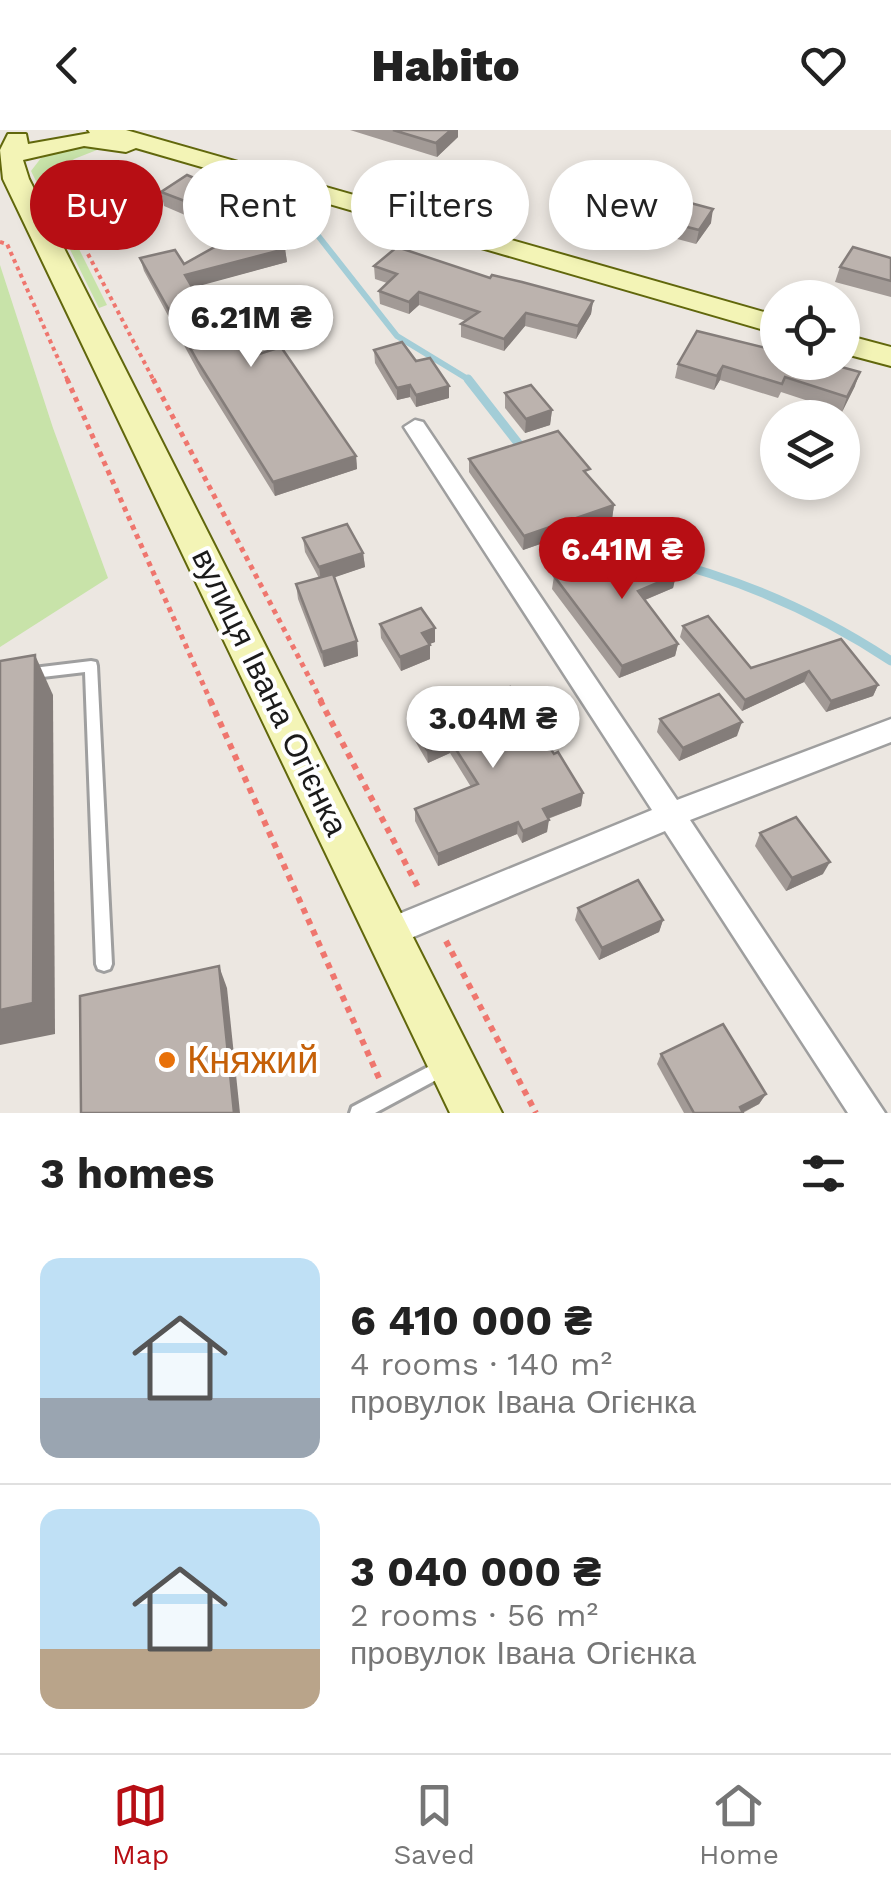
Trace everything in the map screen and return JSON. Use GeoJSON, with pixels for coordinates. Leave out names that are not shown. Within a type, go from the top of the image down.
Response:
{"type":"FeatureCollection","features":[{"type":"Feature","properties":{"kind":"street"},"geometry":{"type":"LineString","coordinates":[[100,130],[158,150],[760,320]]}},
{"type":"Feature","properties":{"kind":"street"},"geometry":{"type":"LineString","coordinates":[[10,146],[84,139],[158,150]]}},
{"type":"Feature","properties":{"kind":"street","name":"вулиця Івана Огієнка"},"geometry":{"type":"LineString","coordinates":[[10,146],[16,179],[75,261],[476,1113]]}},
{"type":"Feature","properties":{"kind":"street"},"geometry":{"type":"LineString","coordinates":[[0,210],[75,261]]}},
{"type":"Feature","properties":{"kind":"street"},"geometry":{"type":"LineString","coordinates":[[860,348],[891,357]]}},
{"type":"Feature","properties":{"kind":"street"},"geometry":{"type":"LineString","coordinates":[[415,427],[868,1113]]}},
{"type":"Feature","properties":{"kind":"street"},"geometry":{"type":"LineString","coordinates":[[388,933],[672,815],[891,730]]}},
{"type":"Feature","properties":{"kind":"lane"},"geometry":{"type":"LineString","coordinates":[[0,677],[91,666],[104,964]]}},
{"type":"Feature","properties":{"kind":"lane"},"geometry":{"type":"LineString","coordinates":[[358,1113],[452,1063]]}},
{"type":"Feature","properties":{"kind":"path"},"geometry":{"type":"LineString","coordinates":[[0,242],[8,244],[388,1097]]}},
{"type":"Feature","properties":{"kind":"path"},"geometry":{"type":"LineString","coordinates":[[75,261],[536,1113]]}},
{"type":"Feature","properties":{"kind":"green space"},"geometry":{"type":"Polygon","coordinates":[[[78,144],[102,148],[73,160],[41,158],[78,144]]]}},
{"type":"Feature","properties":{"kind":"green space"},"geometry":{"type":"Polygon","coordinates":[[[70,250],[80,250],[107,305],[99,308],[70,250]]]}},
{"type":"Feature","properties":{"kind":"green space"},"geometry":{"type":"Polygon","coordinates":[[[0,265],[53,428],[108,578],[0,647],[0,265]]]}},
{"type":"Feature","properties":{"kind":"building"},"geometry":{"type":"Polygon","coordinates":[[[393,130],[451,130],[436,143],[393,130]]]}},
{"type":"Feature","properties":{"kind":"building"},"geometry":{"type":"Polygon","coordinates":[[[183,178],[183,200],[163,191],[183,178]]]}},
{"type":"Feature","properties":{"kind":"building"},"geometry":{"type":"Polygon","coordinates":[[[693,204],[713,209],[699,230],[693,228],[693,204]]]}},
{"type":"Feature","properties":{"kind":"building"},"geometry":{"type":"Polygon","coordinates":[[[853,247],[891,258],[891,281],[840,267],[853,247]]]}},
{"type":"Feature","properties":{"kind":"building"},"geometry":{"type":"Polygon","coordinates":[[[175,250],[184,264],[209,250],[281,250],[185,275],[225,343],[244,337],[256,355],[281,347],[356,456],[273,482],[198,362],[140,258],[175,250]]]}},
{"type":"Feature","properties":{"kind":"building"},"geometry":{"type":"Polygon","coordinates":[[[393,250],[406,250],[490,278],[492,275],[593,301],[578,326],[526,313],[504,339],[461,324],[479,312],[419,292],[409,302],[379,291],[397,274],[374,266],[393,250]]]}},
{"type":"Feature","properties":{"kind":"building"},"geometry":{"type":"Polygon","coordinates":[[[697,331],[760,347],[760,377],[723,366],[717,376],[678,364],[697,331]]]}},
{"type":"Feature","properties":{"kind":"building"},"geometry":{"type":"Polygon","coordinates":[[[402,342],[416,361],[430,358],[449,386],[416,395],[410,385],[397,388],[374,350],[402,342]]]}},
{"type":"Feature","properties":{"kind":"building"},"geometry":{"type":"Polygon","coordinates":[[[794,380],[856,380],[847,397],[794,380]]]}},
{"type":"Feature","properties":{"kind":"building"},"geometry":{"type":"Polygon","coordinates":[[[531,385],[552,410],[526,419],[505,393],[531,385]]]}},
{"type":"Feature","properties":{"kind":"building"},"geometry":{"type":"Polygon","coordinates":[[[558,431],[590,469],[584,471],[614,505],[524,536],[469,459],[558,431]]]}},
{"type":"Feature","properties":{"kind":"building"},"geometry":{"type":"Polygon","coordinates":[[[347,524],[363,553],[319,567],[303,538],[347,524]]]}},
{"type":"Feature","properties":{"kind":"building"},"geometry":{"type":"Polygon","coordinates":[[[647,544],[676,575],[638,591],[678,644],[622,666],[554,576],[647,544]]]}},
{"type":"Feature","properties":{"kind":"building"},"geometry":{"type":"Polygon","coordinates":[[[333,574],[357,641],[322,652],[296,584],[333,574]]]}},
{"type":"Feature","properties":{"kind":"building"},"geometry":{"type":"Polygon","coordinates":[[[421,608],[435,628],[422,633],[430,645],[400,657],[380,624],[421,608]]]}},
{"type":"Feature","properties":{"kind":"building"},"geometry":{"type":"Polygon","coordinates":[[[708,616],[751,668],[841,639],[878,685],[831,701],[809,671],[745,700],[683,626],[708,616]]]}},
{"type":"Feature","properties":{"kind":"building"},"geometry":{"type":"Polygon","coordinates":[[[35,655],[33,1003],[0,1010],[0,661],[35,655]]]}},
{"type":"Feature","properties":{"kind":"building"},"geometry":{"type":"Polygon","coordinates":[[[510,687],[583,793],[543,809],[549,820],[523,831],[518,822],[438,854],[415,809],[478,784],[450,740],[427,750],[410,722],[458,702],[461,707],[510,687]]]}},
{"type":"Feature","properties":{"kind":"building"},"geometry":{"type":"Polygon","coordinates":[[[719,694],[742,722],[683,748],[660,719],[719,694]]]}},
{"type":"Feature","properties":{"kind":"building"},"geometry":{"type":"Polygon","coordinates":[[[796,817],[830,862],[792,878],[760,833],[796,817]]]}},
{"type":"Feature","properties":{"kind":"building"},"geometry":{"type":"Polygon","coordinates":[[[638,880],[663,920],[602,948],[578,908],[638,880]]]}},
{"type":"Feature","properties":{"kind":"building"},"geometry":{"type":"Polygon","coordinates":[[[219,966],[234,1113],[81,1113],[80,996],[219,966]]]}},
{"type":"Feature","properties":{"kind":"building"},"geometry":{"type":"Polygon","coordinates":[[[723,1024],[766,1094],[740,1107],[743,1113],[694,1113],[661,1054],[723,1024]]]}},
{"type":"Feature","properties":{"kind":"waterway"},"geometry":{"type":"LineString","coordinates":[[329,250],[397,336],[468,379]]}},
{"type":"Feature","properties":{"kind":"waterway"},"geometry":{"type":"LineString","coordinates":[[468,379],[525,452]]}},
{"type":"Feature","properties":{"kind":"waterway"},"geometry":{"type":"LineString","coordinates":[[577,520],[602,554],[624,554]]}},
{"type":"Feature","properties":{"kind":"waterway"},"geometry":{"type":"LineString","coordinates":[[655,558],[778,599],[891,661]]}},
{"type":"Feature","properties":{"kind":"place","name":"Княжий"},"geometry":{"type":"Point","coordinates":[167,1060]}}]}
